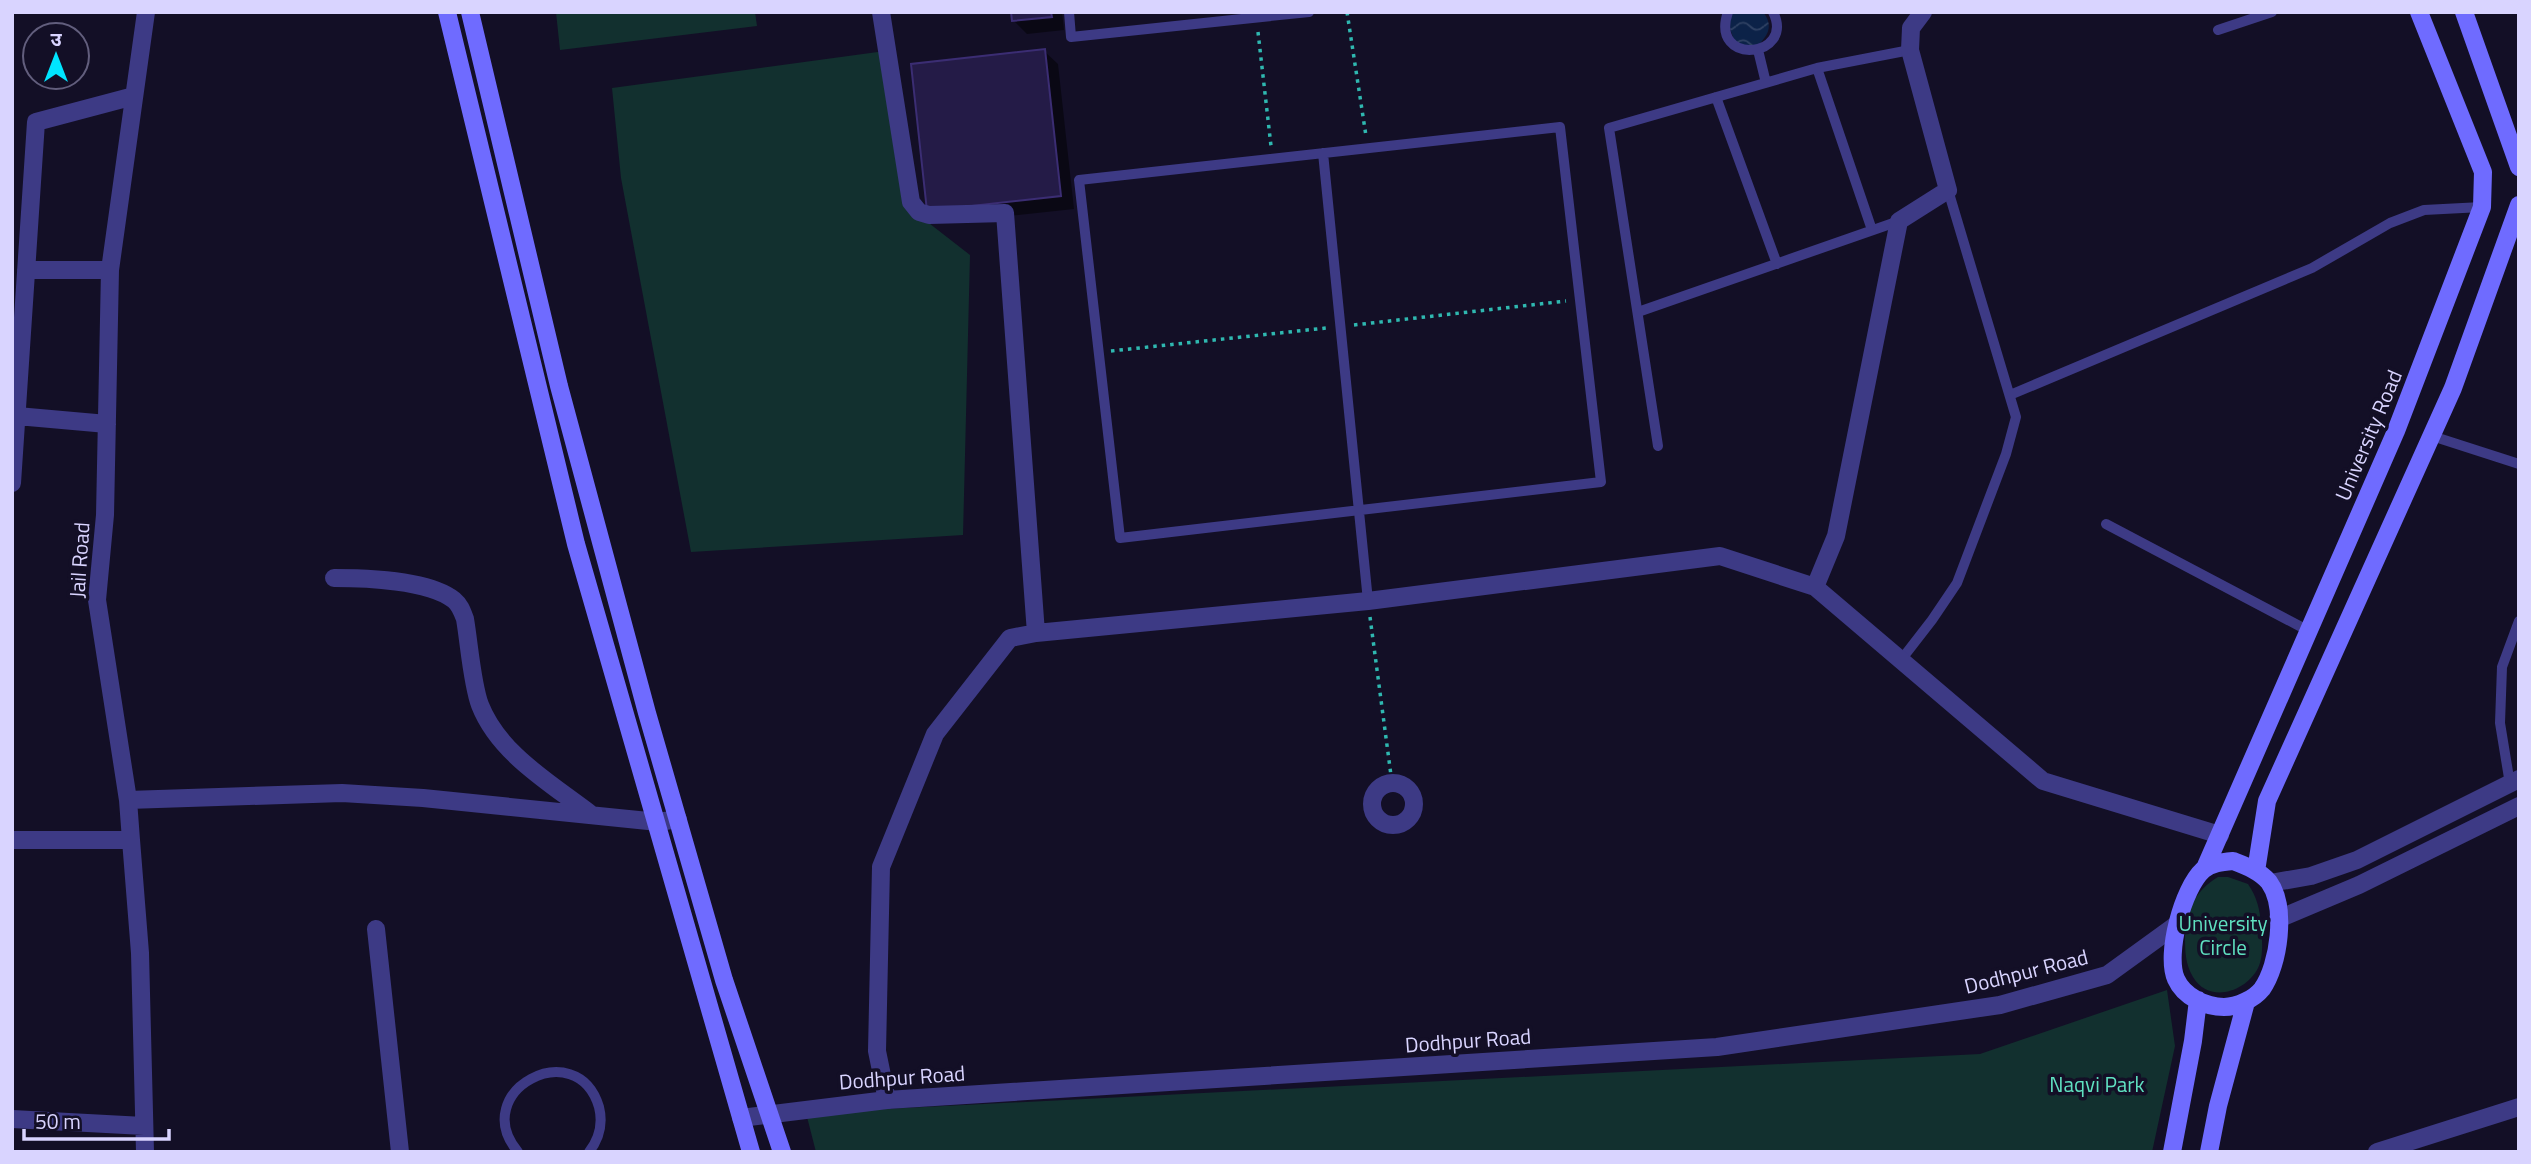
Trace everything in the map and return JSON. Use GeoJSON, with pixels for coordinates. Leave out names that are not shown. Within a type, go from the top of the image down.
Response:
{"type":"FeatureCollection","features":[{"type":"Feature","properties":{"kind":"main road"},"geometry":{"type":"LineString","coordinates":[[447,12],[576,544],[751,1152]]}},
{"type":"Feature","properties":{"kind":"main road"},"geometry":{"type":"LineString","coordinates":[[470,12],[559,386],[724,980],[782,1152]]}},
{"type":"Feature","properties":{"kind":"main road","name":"University Road"},"geometry":{"type":"LineString","coordinates":[[2205,868],[2396,431],[2482,207],[2483,172],[2419,12]]}},
{"type":"Feature","properties":{"kind":"main road"},"geometry":{"type":"LineString","coordinates":[[2464,12],[2519,167]]}},
{"type":"Feature","properties":{"kind":"main road"},"geometry":{"type":"LineString","coordinates":[[2263,877],[2233,861],[2218,862],[2205,868],[2192,882],[2176,925],[2173,963],[2176,979],[2189,996],[2206,1004],[2226,1007],[2246,1002],[2261,990],[2274,961],[2279,933],[2277,903],[2263,877],[2267,801],[2454,387],[2519,205]]}},
{"type":"Feature","properties":{"kind":"main road"},"geometry":{"type":"LineString","coordinates":[[2172,1152],[2198,1000]]}},
{"type":"Feature","properties":{"kind":"main road"},"geometry":{"type":"LineString","coordinates":[[2209,1152],[2218,1106],[2246,1002]]}},
{"type":"Feature","properties":{"kind":"street","name":"Jail Road"},"geometry":{"type":"LineString","coordinates":[[145,1152],[140,953],[128,800],[97,600],[105,515],[110,270],[146,12]]}},
{"type":"Feature","properties":{"kind":"street"},"geometry":{"type":"LineString","coordinates":[[881,12],[911,202],[919,212],[929,215],[1005,213],[1036,633]]}},
{"type":"Feature","properties":{"kind":"street"},"geometry":{"type":"LineString","coordinates":[[1815,587],[1836,537],[1899,220],[1948,190],[1910,50],[1911,27],[1923,12]]}},
{"type":"Feature","properties":{"kind":"street"},"geometry":{"type":"LineString","coordinates":[[12,483],[36,122],[134,96]]}},
{"type":"Feature","properties":{"kind":"street"},"geometry":{"type":"LineString","coordinates":[[26,270],[110,270]]}},
{"type":"Feature","properties":{"kind":"street"},"geometry":{"type":"LineString","coordinates":[[17,416],[107,424]]}},
{"type":"Feature","properties":{"kind":"street"},"geometry":{"type":"LineString","coordinates":[[887,1100],[877,1051],[881,867],[935,734],[1010,638],[1036,633],[1368,601],[1720,556],[1815,587],[2043,781],[2220,835]]}},
{"type":"Feature","properties":{"kind":"street"},"geometry":{"type":"LineString","coordinates":[[334,578],[367,578],[410,584],[451,598],[460,606],[465,618],[480,704],[494,730],[510,750],[592,816]]}},
{"type":"Feature","properties":{"kind":"street"},"geometry":{"type":"LineString","coordinates":[[2263,877],[2311,876],[2357,860],[2515,781]]}},
{"type":"Feature","properties":{"kind":"street"},"geometry":{"type":"LineString","coordinates":[[128,800],[342,793],[423,798],[658,822],[678,819]]}},
{"type":"Feature","properties":{"kind":"street"},"geometry":{"type":"LineString","coordinates":[[2278,919],[2359,885],[2519,806]]}},
{"type":"Feature","properties":{"kind":"street"},"geometry":{"type":"LineString","coordinates":[[12,840],[131,840]]}},
{"type":"Feature","properties":{"kind":"street","name":"Dodhpur Road"},"geometry":{"type":"LineString","coordinates":[[741,1118],[887,1100],[1717,1047],[2000,1005],[2107,975],[2176,925]]}},
{"type":"Feature","properties":{"kind":"street"},"geometry":{"type":"LineString","coordinates":[[376,929],[400,1152]]}},
{"type":"Feature","properties":{"kind":"street"},"geometry":{"type":"LineString","coordinates":[[2378,1152],[2519,1107]]}},
{"type":"Feature","properties":{"kind":"street"},"geometry":{"type":"LineString","coordinates":[[12,1119],[144,1126]]}},
{"type":"Feature","properties":{"kind":"lane"},"geometry":{"type":"LineString","coordinates":[[1069,12],[1071,37],[1309,12]]}},
{"type":"Feature","properties":{"kind":"lane"},"geometry":{"type":"LineString","coordinates":[[1728,12],[1725,22],[1730,41],[1747,51],[1767,46],[1774,38],[1777,29],[1773,12]]}},
{"type":"Feature","properties":{"kind":"lane"},"geometry":{"type":"LineString","coordinates":[[2218,30],[2272,12]]}},
{"type":"Feature","properties":{"kind":"lane"},"geometry":{"type":"LineString","coordinates":[[1758,50],[1766,83]]}},
{"type":"Feature","properties":{"kind":"lane"},"geometry":{"type":"LineString","coordinates":[[1658,446],[1609,128],[1817,68],[1910,50]]}},
{"type":"Feature","properties":{"kind":"lane"},"geometry":{"type":"LineString","coordinates":[[1817,68],[1872,230]]}},
{"type":"Feature","properties":{"kind":"lane"},"geometry":{"type":"LineString","coordinates":[[1716,97],[1777,264]]}},
{"type":"Feature","properties":{"kind":"lane"},"geometry":{"type":"LineString","coordinates":[[1560,127],[1601,482],[1120,538],[1079,180],[1367,149],[1560,127]]}},
{"type":"Feature","properties":{"kind":"lane"},"geometry":{"type":"LineString","coordinates":[[1323,153],[1368,601]]}},
{"type":"Feature","properties":{"kind":"lane"},"geometry":{"type":"LineString","coordinates":[[1901,660],[1957,583],[2006,454],[2016,417],[1948,190]]}},
{"type":"Feature","properties":{"kind":"lane"},"geometry":{"type":"LineString","coordinates":[[2010,395],[2312,268],[2390,223],[2424,210],[2482,207]]}},
{"type":"Feature","properties":{"kind":"lane"},"geometry":{"type":"LineString","coordinates":[[1638,312],[1899,220]]}},
{"type":"Feature","properties":{"kind":"lane"},"geometry":{"type":"LineString","coordinates":[[2432,436],[2519,464]]}},
{"type":"Feature","properties":{"kind":"lane"},"geometry":{"type":"LineString","coordinates":[[2106,524],[2307,630]]}},
{"type":"Feature","properties":{"kind":"lane"},"geometry":{"type":"LineString","coordinates":[[2515,781],[2500,723],[2502,667],[2519,621]]}},
{"type":"Feature","properties":{"kind":"lane"},"geometry":{"type":"LineString","coordinates":[[519,1152],[510,1142],[505,1125],[507,1106],[516,1089],[530,1077],[548,1072],[567,1073],[584,1082],[596,1097],[601,1115],[599,1133],[589,1152]]}},
{"type":"Feature","properties":{"kind":"path"},"geometry":{"type":"LineString","coordinates":[[1347,12],[1367,149]]}},
{"type":"Feature","properties":{"kind":"path"},"geometry":{"type":"LineString","coordinates":[[1256,18],[1272,159]]}},
{"type":"Feature","properties":{"kind":"path"},"geometry":{"type":"LineString","coordinates":[[1368,601],[1392,783]]}},
{"type":"Feature","properties":{"kind":"green space"},"geometry":{"type":"Polygon","coordinates":[[[556,12],[755,12],[757,26],[560,50],[556,12]]]}},
{"type":"Feature","properties":{"kind":"green space"},"geometry":{"type":"Polygon","coordinates":[[[885,51],[907,206],[970,255],[963,535],[691,552],[621,178],[612,88],[885,51]]]}},
{"type":"Feature","properties":{"kind":"green space","name":"University Circle"},"geometry":{"type":"Polygon","coordinates":[[[2218,877],[2228,877],[2248,884],[2256,899],[2261,919],[2262,947],[2258,968],[2245,983],[2227,992],[2208,990],[2200,985],[2190,972],[2185,951],[2190,909],[2198,894],[2218,877]]]}},
{"type":"Feature","properties":{"kind":"green space","name":"Naqvi Park"},"geometry":{"type":"Polygon","coordinates":[[[2167,990],[2175,1046],[2152,1152],[816,1152],[806,1113],[1980,1054],[2167,990]]]}},
{"type":"Feature","properties":{"kind":"water"},"geometry":{"type":"Polygon","coordinates":[[[1733,12],[1763,12],[1768,22],[1768,31],[1756,47],[1736,45],[1727,21],[1733,12]]]}},
{"type":"Feature","properties":{"kind":"building"},"geometry":{"type":"Polygon","coordinates":[[[1011,12],[1051,12],[1052,17],[1012,21],[1011,12]]]}},
{"type":"Feature","properties":{"kind":"building"},"geometry":{"type":"Polygon","coordinates":[[[1045,49],[1061,196],[927,211],[911,64],[1045,49]]]}}]}
